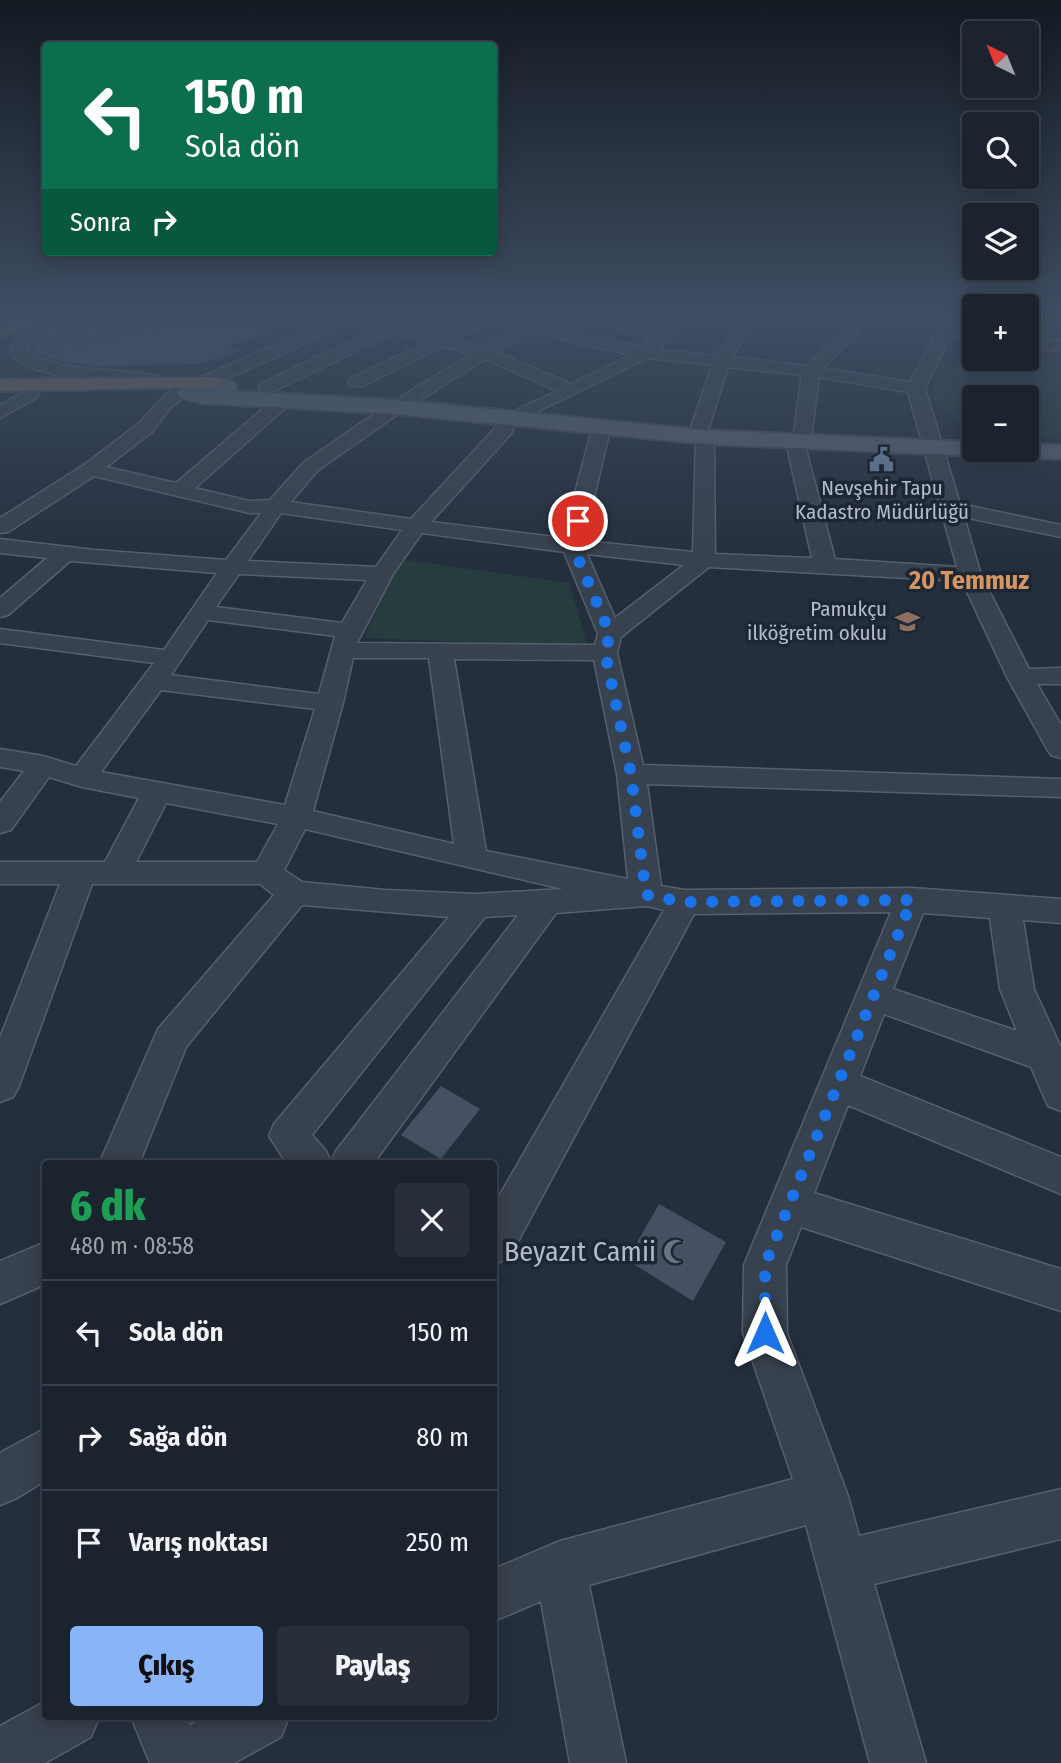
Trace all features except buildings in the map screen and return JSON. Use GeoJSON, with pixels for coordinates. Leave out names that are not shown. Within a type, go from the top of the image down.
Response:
{"type":"FeatureCollection","features":[{"type":"Feature","properties":{"kind":"main road"},"geometry":{"type":"LineString","coordinates":[[314,396],[702,432]]}},
{"type":"Feature","properties":{"kind":"main road"},"geometry":{"type":"LineString","coordinates":[[517,416],[601,429],[962,441]]}},
{"type":"Feature","properties":{"kind":"main road"},"geometry":{"type":"LineString","coordinates":[[930,442],[962,447]]}},
{"type":"Feature","properties":{"kind":"main road"},"geometry":{"type":"LineString","coordinates":[[1039,445],[1061,446]]}},
{"type":"Feature","properties":{"kind":"main road"},"geometry":{"type":"LineString","coordinates":[[1039,452],[1061,453]]}},
{"type":"Feature","properties":{"kind":"street"},"geometry":{"type":"LineString","coordinates":[[0,412],[26,396]]}},
{"type":"Feature","properties":{"kind":"street"},"geometry":{"type":"LineString","coordinates":[[150,423],[164,404],[188,396]]}},
{"type":"Feature","properties":{"kind":"street"},"geometry":{"type":"LineString","coordinates":[[0,527],[91,469],[150,423],[197,396]]}},
{"type":"Feature","properties":{"kind":"street"},"geometry":{"type":"LineString","coordinates":[[181,490],[274,396]]}},
{"type":"Feature","properties":{"kind":"street"},"geometry":{"type":"LineString","coordinates":[[82,778],[192,629],[200,612],[276,506],[310,467],[414,396]]}},
{"type":"Feature","properties":{"kind":"street"},"geometry":{"type":"LineString","coordinates":[[121,1160],[171,1040],[281,883],[296,817],[346,640],[382,574],[416,526],[517,416],[557,396]]}},
{"type":"Feature","properties":{"kind":"street"},"geometry":{"type":"LineString","coordinates":[[704,560],[702,432],[711,396]]}},
{"type":"Feature","properties":{"kind":"street"},"geometry":{"type":"LineString","coordinates":[[806,396],[799,437],[825,565]]}},
{"type":"Feature","properties":{"kind":"street"},"geometry":{"type":"LineString","coordinates":[[918,396],[970,575],[1020,677],[1061,749]]}},
{"type":"Feature","properties":{"kind":"street"},"geometry":{"type":"LineString","coordinates":[[601,429],[572,544],[607,644],[631,774],[646,895]]}},
{"type":"Feature","properties":{"kind":"street"},"geometry":{"type":"LineString","coordinates":[[91,469],[249,507],[276,506],[499,538],[704,560],[970,575]]}},
{"type":"Feature","properties":{"kind":"street"},"geometry":{"type":"LineString","coordinates":[[0,506],[24,510]]}},
{"type":"Feature","properties":{"kind":"street"},"geometry":{"type":"LineString","coordinates":[[950,508],[1061,531]]}},
{"type":"Feature","properties":{"kind":"street"},"geometry":{"type":"LineString","coordinates":[[0,546],[64,555],[232,568],[382,574]]}},
{"type":"Feature","properties":{"kind":"street"},"geometry":{"type":"LineString","coordinates":[[0,610],[64,555]]}},
{"type":"Feature","properties":{"kind":"street"},"geometry":{"type":"LineString","coordinates":[[200,612],[346,640],[440,651],[607,644],[704,560]]}},
{"type":"Feature","properties":{"kind":"street"},"geometry":{"type":"LineString","coordinates":[[0,636],[171,658]]}},
{"type":"Feature","properties":{"kind":"street"},"geometry":{"type":"LineString","coordinates":[[440,651],[472,859]]}},
{"type":"Feature","properties":{"kind":"street"},"geometry":{"type":"LineString","coordinates":[[1020,677],[1061,676]]}},
{"type":"Feature","properties":{"kind":"street"},"geometry":{"type":"LineString","coordinates":[[154,681],[330,703]]}},
{"type":"Feature","properties":{"kind":"street"},"geometry":{"type":"LineString","coordinates":[[0,758],[43,765],[82,778],[296,817],[472,859],[684,902],[912,900],[1005,909],[1061,911]]}},
{"type":"Feature","properties":{"kind":"street"},"geometry":{"type":"LineString","coordinates":[[0,823],[43,765]]}},
{"type":"Feature","properties":{"kind":"street"},"geometry":{"type":"LineString","coordinates":[[631,774],[1061,788]]}},
{"type":"Feature","properties":{"kind":"street"},"geometry":{"type":"LineString","coordinates":[[116,871],[157,792]]}},
{"type":"Feature","properties":{"kind":"street"},"geometry":{"type":"LineString","coordinates":[[0,1086],[81,871]]}},
{"type":"Feature","properties":{"kind":"street"},"geometry":{"type":"LineString","coordinates":[[0,873],[116,871],[281,883],[385,902],[476,906],[646,895]]}},
{"type":"Feature","properties":{"kind":"street"},"geometry":{"type":"LineString","coordinates":[[898,1763],[822,1496],[765,1333],[765,1265],[912,900]]}},
{"type":"Feature","properties":{"kind":"street"},"geometry":{"type":"LineString","coordinates":[[353,1160],[547,901]]}},
{"type":"Feature","properties":{"kind":"street"},"geometry":{"type":"LineString","coordinates":[[497,1239],[684,902]]}},
{"type":"Feature","properties":{"kind":"street"},"geometry":{"type":"LineString","coordinates":[[309,1160],[288,1136],[476,906]]}},
{"type":"Feature","properties":{"kind":"street"},"geometry":{"type":"LineString","coordinates":[[1005,909],[1017,989],[1061,1094]]}},
{"type":"Feature","properties":{"kind":"street"},"geometry":{"type":"LineString","coordinates":[[873,996],[1047,1057]]}},
{"type":"Feature","properties":{"kind":"street"},"geometry":{"type":"LineString","coordinates":[[838,1084],[1061,1176]]}},
{"type":"Feature","properties":{"kind":"street"},"geometry":{"type":"LineString","coordinates":[[789,1204],[1061,1290]]}},
{"type":"Feature","properties":{"kind":"street"},"geometry":{"type":"LineString","coordinates":[[0,1283],[42,1264]]}},
{"type":"Feature","properties":{"kind":"street"},"geometry":{"type":"LineString","coordinates":[[0,1481],[42,1455]]}},
{"type":"Feature","properties":{"kind":"street"},"geometry":{"type":"LineString","coordinates":[[497,1594],[560,1567],[822,1496]]}},
{"type":"Feature","properties":{"kind":"street"},"geometry":{"type":"LineString","coordinates":[[841,1566],[1061,1514]]}},
{"type":"Feature","properties":{"kind":"street"},"geometry":{"type":"LineString","coordinates":[[560,1567],[598,1763]]}},
{"type":"Feature","properties":{"kind":"street"},"geometry":{"type":"LineString","coordinates":[[0,1757],[66,1720]]}},
{"type":"Feature","properties":{"kind":"street"},"geometry":{"type":"LineString","coordinates":[[160,1720],[178,1763],[256,1720]]}},
{"type":"Feature","properties":{"kind":"green space"},"geometry":{"type":"Polygon","coordinates":[[[934,396],[962,396],[962,421],[949,415],[937,405],[934,396]]]}},
{"type":"Feature","properties":{"kind":"green space"},"geometry":{"type":"Polygon","coordinates":[[[1039,396],[1061,396],[1061,440],[1039,438],[1039,396]]]}},
{"type":"Feature","properties":{"kind":"green space"},"geometry":{"type":"Polygon","coordinates":[[[400,559],[569,583],[588,647],[364,638],[400,559]]]}},
{"type":"Feature","properties":{"kind":"place","name":"Nevşehir Tapu Kadastro Müdürlüğü"},"geometry":{"type":"Point","coordinates":[882,459]}},
{"type":"Feature","properties":{"kind":"place","name":"Pamukçu ilköğretim okulu"},"geometry":{"type":"Point","coordinates":[907,621]}},
{"type":"Feature","properties":{"kind":"place","name":"Beyazıt Camii"},"geometry":{"type":"Point","coordinates":[676,1251]}},
{"type":"Feature","properties":{"kind":"district","name":"20 Temmuz"},"geometry":{"type":"Point","coordinates":[969,580]}},
{"type":"Feature","properties":{"kind":"route"},"geometry":{"type":"LineString","coordinates":[[578,521],[572,544],[610,634],[605,653],[631,774],[646,895],[684,902],[912,900],[765,1265],[765,1333]]}}]}
